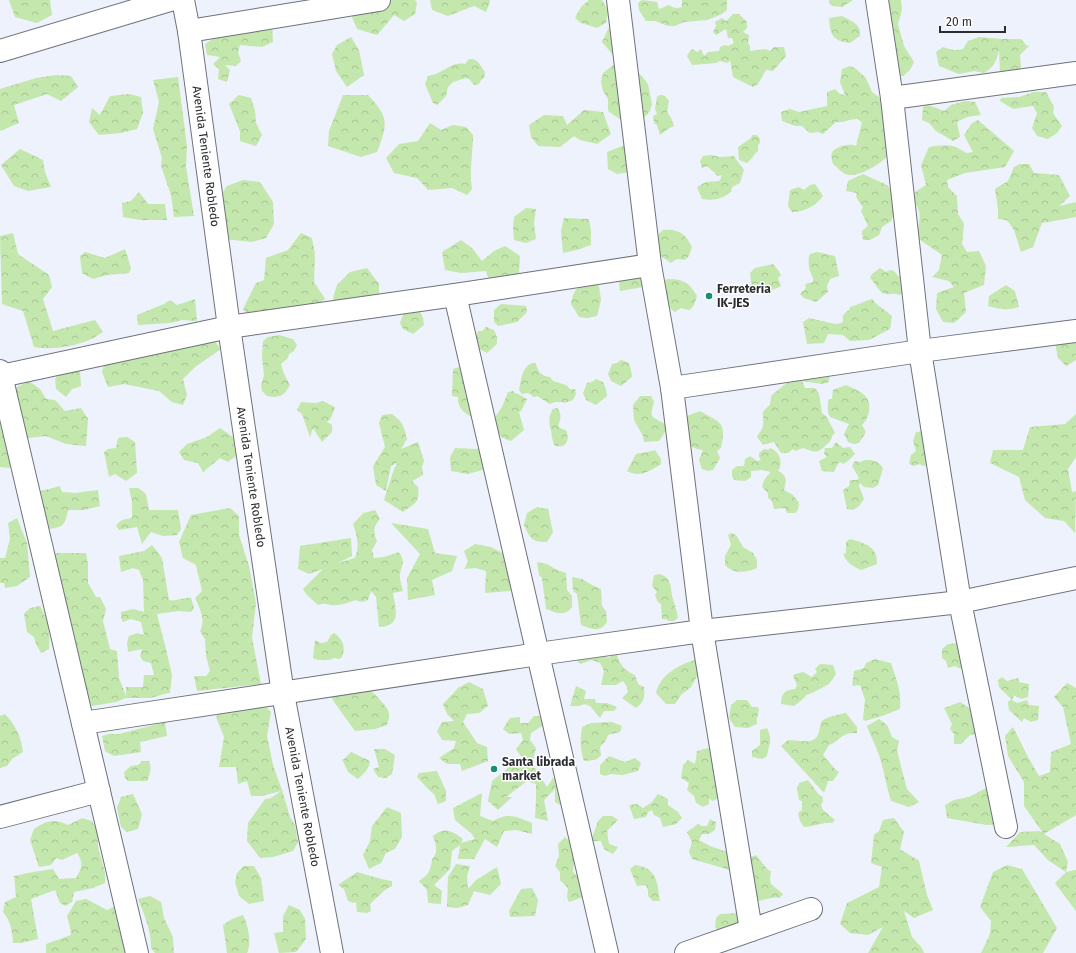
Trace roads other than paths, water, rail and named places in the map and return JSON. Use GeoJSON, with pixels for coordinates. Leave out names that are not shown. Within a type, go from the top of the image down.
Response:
{"type":"FeatureCollection","features":[{"type":"Feature","properties":{"kind":"street"},"geometry":{"type":"LineString","coordinates":[[0,51],[170,0]]}},
{"type":"Feature","properties":{"kind":"street","name":"Avenida Teniente Robledo"},"geometry":{"type":"LineString","coordinates":[[183,0],[189,31],[229,327],[282,694],[332,953]]}},
{"type":"Feature","properties":{"kind":"street"},"geometry":{"type":"LineString","coordinates":[[189,31],[380,0]]}},
{"type":"Feature","properties":{"kind":"street"},"geometry":{"type":"LineString","coordinates":[[618,0],[650,265],[672,388],[702,631],[751,930]]}},
{"type":"Feature","properties":{"kind":"street"},"geometry":{"type":"LineString","coordinates":[[877,0],[892,98],[920,351],[960,602],[1006,827]]}},
{"type":"Feature","properties":{"kind":"street"},"geometry":{"type":"LineString","coordinates":[[892,98],[1076,73]]}},
{"type":"Feature","properties":{"kind":"street"},"geometry":{"type":"LineString","coordinates":[[138,953],[1,374],[229,327],[455,295],[650,265]]}},
{"type":"Feature","properties":{"kind":"street"},"geometry":{"type":"LineString","coordinates":[[455,295],[607,953]]}},
{"type":"Feature","properties":{"kind":"street"},"geometry":{"type":"LineString","coordinates":[[672,388],[920,351],[1076,331]]}},
{"type":"Feature","properties":{"kind":"street"},"geometry":{"type":"LineString","coordinates":[[83,723],[538,654],[702,631],[960,602],[1076,578]]}},
{"type":"Feature","properties":{"kind":"street"},"geometry":{"type":"LineString","coordinates":[[0,817],[99,791]]}},
{"type":"Feature","properties":{"kind":"street"},"geometry":{"type":"LineString","coordinates":[[686,953],[712,949],[751,930],[811,909]]}},
{"type":"Feature","properties":{"kind":"place","name":"Ferreteria IK-JES"},"geometry":{"type":"Point","coordinates":[709,296]}},
{"type":"Feature","properties":{"kind":"place","name":"Santa librada market"},"geometry":{"type":"Point","coordinates":[494,769]}}]}
